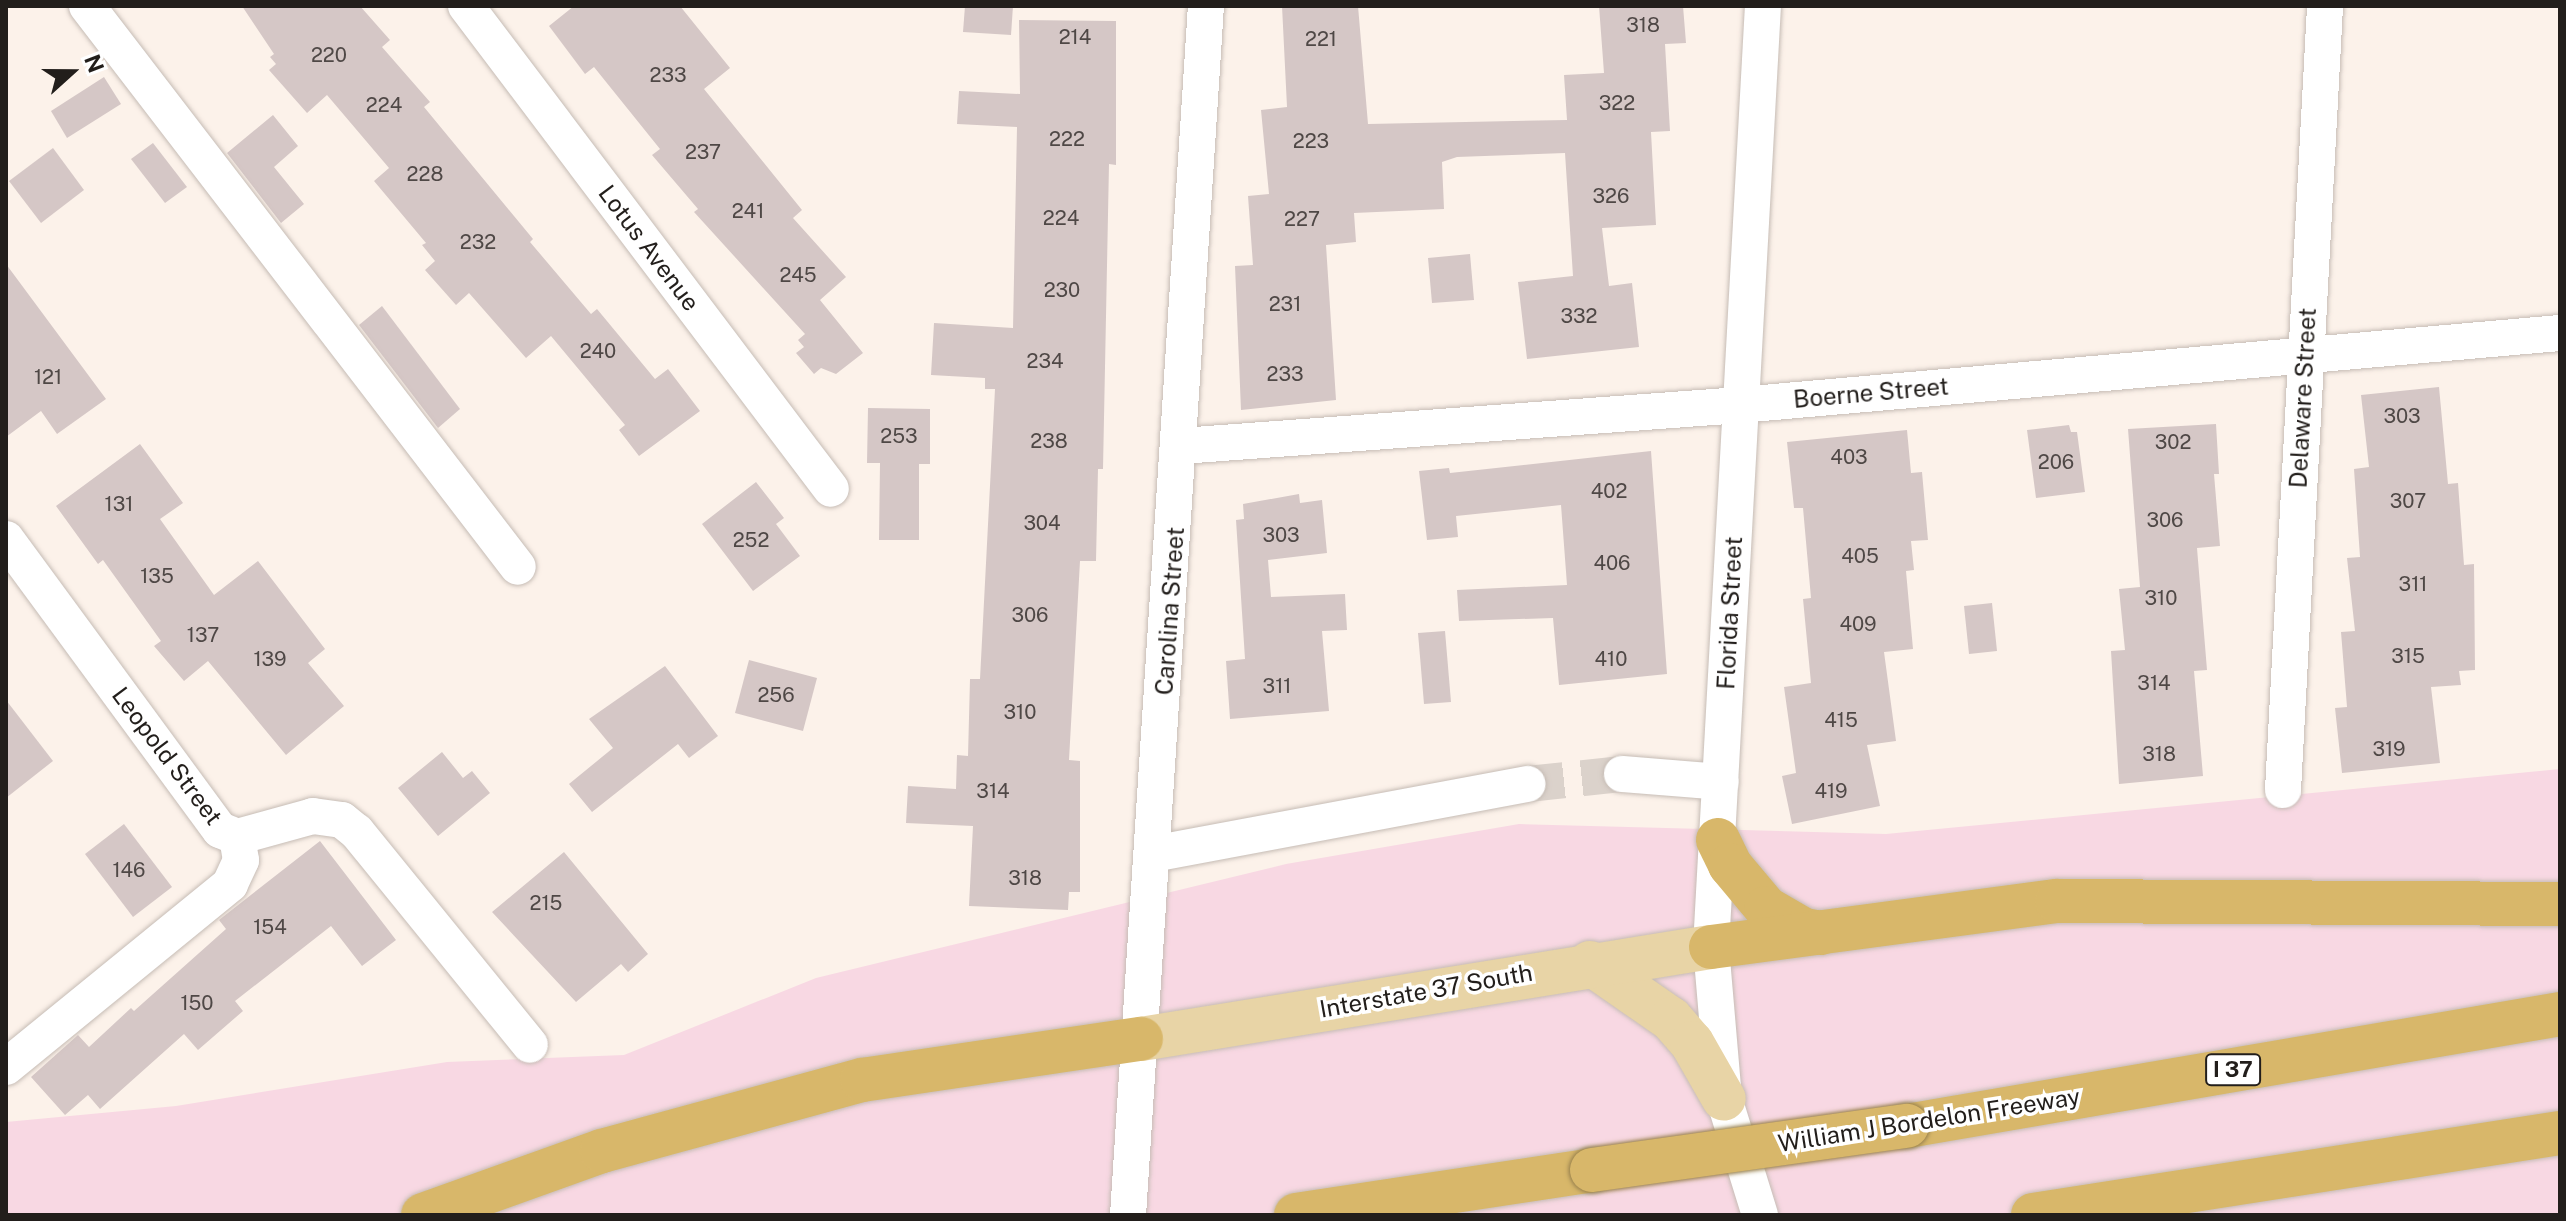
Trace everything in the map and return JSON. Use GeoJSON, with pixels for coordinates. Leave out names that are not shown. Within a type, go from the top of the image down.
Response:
{"type":"FeatureCollection","features":[{"type":"Feature","properties":{"kind":"highway"},"geometry":{"type":"LineString","coordinates":[[1718,840],[1730,865],[1766,908],[1804,930],[1821,933]]}},
{"type":"Feature","properties":{"kind":"highway"},"geometry":{"type":"LineString","coordinates":[[1711,947],[2057,901],[2560,904]]}},
{"type":"Feature","properties":{"kind":"highway","name":"William J Bordelon Freeway"},"geometry":{"type":"LineString","coordinates":[[1296,1215],[1907,1126],[2560,1014]]}},
{"type":"Feature","properties":{"kind":"highway"},"geometry":{"type":"LineString","coordinates":[[423,1215],[602,1151],[862,1080],[1141,1039]]}},
{"type":"Feature","properties":{"kind":"highway"},"geometry":{"type":"LineString","coordinates":[[2033,1215],[2560,1133]]}},
{"type":"Feature","properties":{"kind":"main road","name":"Interstate 37 South"},"geometry":{"type":"LineString","coordinates":[[1141,1039],[1590,963],[1711,947]]}},
{"type":"Feature","properties":{"kind":"main road"},"geometry":{"type":"LineString","coordinates":[[1590,963],[1671,1019],[1692,1043],[1724,1099]]}},
{"type":"Feature","properties":{"kind":"street"},"geometry":{"type":"LineString","coordinates":[[87,6],[518,567]]}},
{"type":"Feature","properties":{"kind":"street","name":"Lotus Avenue"},"geometry":{"type":"LineString","coordinates":[[466,6],[831,489]]}},
{"type":"Feature","properties":{"kind":"street","name":"Carolina Street"},"geometry":{"type":"LineString","coordinates":[[1128,1215],[1181,446],[1206,6]]}},
{"type":"Feature","properties":{"kind":"street","name":"Florida Street"},"geometry":{"type":"LineString","coordinates":[[1760,1215],[1724,1099],[1716,1055],[1711,947],[1763,6]]}},
{"type":"Feature","properties":{"kind":"street","name":"Delaware Street"},"geometry":{"type":"LineString","coordinates":[[2283,790],[2325,6]]}},
{"type":"Feature","properties":{"kind":"street","name":"Boerne Street"},"geometry":{"type":"LineString","coordinates":[[1181,446],[1740,405],[2560,333]]}},
{"type":"Feature","properties":{"kind":"street","name":"Leopold Street"},"geometry":{"type":"LineString","coordinates":[[6,539],[220,830],[237,837],[313,816],[342,820],[530,1045]]}},
{"type":"Feature","properties":{"kind":"street"},"geometry":{"type":"LineString","coordinates":[[1622,774],[1721,782]]}},
{"type":"Feature","properties":{"kind":"street"},"geometry":{"type":"LineString","coordinates":[[1153,854],[1528,784]]}},
{"type":"Feature","properties":{"kind":"street"},"geometry":{"type":"LineString","coordinates":[[6,1067],[230,884],[241,860],[237,837]]}},
{"type":"Feature","properties":{"kind":"shaded area"},"geometry":{"type":"Polygon","coordinates":[[[2560,769],[2560,1215],[6,1215],[6,1122],[176,1106],[447,1062],[624,1055],[816,978],[1286,864],[1519,824],[1886,834],[2560,769]]]}},
{"type":"Feature","properties":{"kind":"building"},"geometry":{"type":"Polygon","coordinates":[[[242,6],[360,6],[390,40],[382,47],[430,102],[424,107],[533,239],[530,242],[591,314],[597,309],[655,379],[668,369],[700,411],[639,456],[619,430],[625,425],[551,336],[526,358],[469,293],[456,305],[425,270],[435,261],[422,245],[426,243],[374,181],[389,168],[327,95],[307,113],[269,70],[276,64],[270,57],[274,54],[242,6]]]}},
{"type":"Feature","properties":{"kind":"building"},"geometry":{"type":"Polygon","coordinates":[[[574,6],[680,6],[730,68],[704,89],[802,210],[793,218],[846,277],[820,300],[863,353],[836,374],[821,368],[814,374],[796,353],[804,347],[798,340],[805,334],[694,212],[698,209],[652,155],[660,149],[594,67],[585,74],[549,26],[574,6]]]}},
{"type":"Feature","properties":{"kind":"building"},"geometry":{"type":"Polygon","coordinates":[[[965,6],[1013,6],[1011,35],[963,32],[965,6]]]}},
{"type":"Feature","properties":{"kind":"building"},"geometry":{"type":"Polygon","coordinates":[[[1282,6],[1358,6],[1368,124],[1567,120],[1564,75],[1604,73],[1599,6],[1683,6],[1686,43],[1665,44],[1670,131],[1651,132],[1656,225],[1602,228],[1609,286],[1632,283],[1639,347],[1527,359],[1518,282],[1573,276],[1565,153],[1457,157],[1442,162],[1444,209],[1354,213],[1356,242],[1326,245],[1336,400],[1241,410],[1235,266],[1253,265],[1248,196],[1269,194],[1261,110],[1287,107],[1282,6]]]}},
{"type":"Feature","properties":{"kind":"building"},"geometry":{"type":"Polygon","coordinates":[[[1019,20],[1116,21],[1116,165],[1109,164],[1103,469],[1098,469],[1096,561],[1080,561],[1069,760],[1080,761],[1080,892],[1069,892],[1068,910],[969,906],[973,826],[906,823],[908,786],[956,789],[957,755],[968,756],[970,679],[980,679],[995,389],[985,389],[985,378],[931,375],[934,323],[1013,328],[1017,127],[957,124],[959,91],[1020,94],[1019,20]]]}},
{"type":"Feature","properties":{"kind":"building"},"geometry":{"type":"Polygon","coordinates":[[[104,77],[121,104],[67,138],[51,111],[104,77]]]}},
{"type":"Feature","properties":{"kind":"building"},"geometry":{"type":"Polygon","coordinates":[[[273,115],[298,146],[274,167],[304,204],[281,223],[227,153],[273,115]]]}},
{"type":"Feature","properties":{"kind":"building"},"geometry":{"type":"Polygon","coordinates":[[[153,143],[187,187],[165,203],[131,159],[153,143]]]}},
{"type":"Feature","properties":{"kind":"building"},"geometry":{"type":"Polygon","coordinates":[[[53,148],[84,190],[41,223],[9,181],[53,148]]]}},
{"type":"Feature","properties":{"kind":"building"},"geometry":{"type":"Polygon","coordinates":[[[1470,254],[1474,300],[1432,303],[1428,258],[1470,254]]]}},
{"type":"Feature","properties":{"kind":"building"},"geometry":{"type":"Polygon","coordinates":[[[6,264],[106,399],[57,434],[41,411],[6,437],[6,264]]]}},
{"type":"Feature","properties":{"kind":"building"},"geometry":{"type":"Polygon","coordinates":[[[382,306],[460,409],[438,428],[359,325],[382,306]]]}},
{"type":"Feature","properties":{"kind":"building"},"geometry":{"type":"Polygon","coordinates":[[[2439,387],[2448,484],[2458,483],[2464,565],[2474,564],[2475,670],[2459,671],[2461,685],[2431,687],[2440,763],[2342,773],[2335,708],[2347,707],[2341,632],[2355,631],[2347,558],[2360,557],[2354,469],[2369,467],[2361,395],[2439,387]]]}},
{"type":"Feature","properties":{"kind":"building"},"geometry":{"type":"Polygon","coordinates":[[[868,408],[930,409],[930,464],[919,464],[919,540],[879,540],[880,463],[867,463],[868,408]]]}},
{"type":"Feature","properties":{"kind":"building"},"geometry":{"type":"Polygon","coordinates":[[[2216,424],[2219,474],[2214,474],[2220,546],[2197,548],[2207,670],[2194,671],[2203,776],[2119,784],[2111,651],[2125,650],[2119,589],[2140,587],[2128,429],[2216,424]]]}},
{"type":"Feature","properties":{"kind":"building"},"geometry":{"type":"Polygon","coordinates":[[[2069,425],[2071,432],[2077,432],[2085,492],[2036,498],[2027,430],[2069,425]]]}},
{"type":"Feature","properties":{"kind":"building"},"geometry":{"type":"Polygon","coordinates":[[[1907,430],[1911,473],[1922,472],[1928,540],[1911,541],[1914,570],[1906,571],[1913,649],[1884,652],[1896,741],[1867,745],[1880,806],[1792,824],[1782,776],[1796,773],[1784,687],[1811,683],[1803,599],[1811,598],[1803,508],[1794,508],[1787,442],[1907,430]]]}},
{"type":"Feature","properties":{"kind":"building"},"geometry":{"type":"Polygon","coordinates":[[[140,444],[183,503],[160,519],[214,595],[258,561],[325,649],[308,663],[344,706],[286,755],[208,661],[184,681],[154,646],[161,641],[103,560],[98,564],[56,506],[140,444]]]}},
{"type":"Feature","properties":{"kind":"building"},"geometry":{"type":"Polygon","coordinates":[[[1651,451],[1667,674],[1559,685],[1553,618],[1459,621],[1457,590],[1567,585],[1561,505],[1456,516],[1458,537],[1427,540],[1419,471],[1449,468],[1450,473],[1651,451]]]}},
{"type":"Feature","properties":{"kind":"building"},"geometry":{"type":"Polygon","coordinates":[[[756,482],[784,518],[776,524],[800,556],[753,591],[702,524],[756,482]]]}},
{"type":"Feature","properties":{"kind":"building"},"geometry":{"type":"Polygon","coordinates":[[[1299,494],[1300,503],[1322,500],[1327,553],[1268,560],[1271,597],[1345,594],[1347,630],[1322,631],[1329,711],[1230,719],[1226,661],[1245,659],[1236,520],[1244,519],[1243,504],[1299,494]]]}},
{"type":"Feature","properties":{"kind":"building"},"geometry":{"type":"Polygon","coordinates":[[[1992,603],[1997,651],[1969,654],[1964,606],[1992,603]]]}},
{"type":"Feature","properties":{"kind":"building"},"geometry":{"type":"Polygon","coordinates":[[[1445,631],[1451,702],[1424,704],[1418,633],[1445,631]]]}},
{"type":"Feature","properties":{"kind":"building"},"geometry":{"type":"Polygon","coordinates":[[[749,660],[817,678],[803,731],[735,713],[749,660]]]}},
{"type":"Feature","properties":{"kind":"building"},"geometry":{"type":"Polygon","coordinates":[[[665,666],[718,736],[689,758],[678,744],[592,812],[569,784],[613,748],[589,719],[665,666]]]}},
{"type":"Feature","properties":{"kind":"building"},"geometry":{"type":"Polygon","coordinates":[[[6,700],[53,761],[6,798],[6,700]]]}},
{"type":"Feature","properties":{"kind":"building"},"geometry":{"type":"Polygon","coordinates":[[[442,752],[463,778],[472,771],[490,793],[438,836],[398,788],[442,752]]]}},
{"type":"Feature","properties":{"kind":"building"},"geometry":{"type":"Polygon","coordinates":[[[124,824],[172,887],[133,917],[85,854],[124,824]]]}},
{"type":"Feature","properties":{"kind":"building"},"geometry":{"type":"Polygon","coordinates":[[[320,841],[396,940],[362,966],[331,926],[235,1001],[243,1011],[198,1050],[184,1034],[100,1109],[88,1095],[65,1115],[31,1077],[78,1035],[89,1047],[131,1008],[134,1011],[226,929],[219,920],[320,841]]]}},
{"type":"Feature","properties":{"kind":"building"},"geometry":{"type":"Polygon","coordinates":[[[564,852],[648,954],[628,972],[621,964],[576,1002],[492,912],[564,852]]]}},
{"type":"Feature","properties":{"kind":"tunnel"},"geometry":{"type":"LineString","coordinates":[[1528,784],[1622,774]]}}]}
